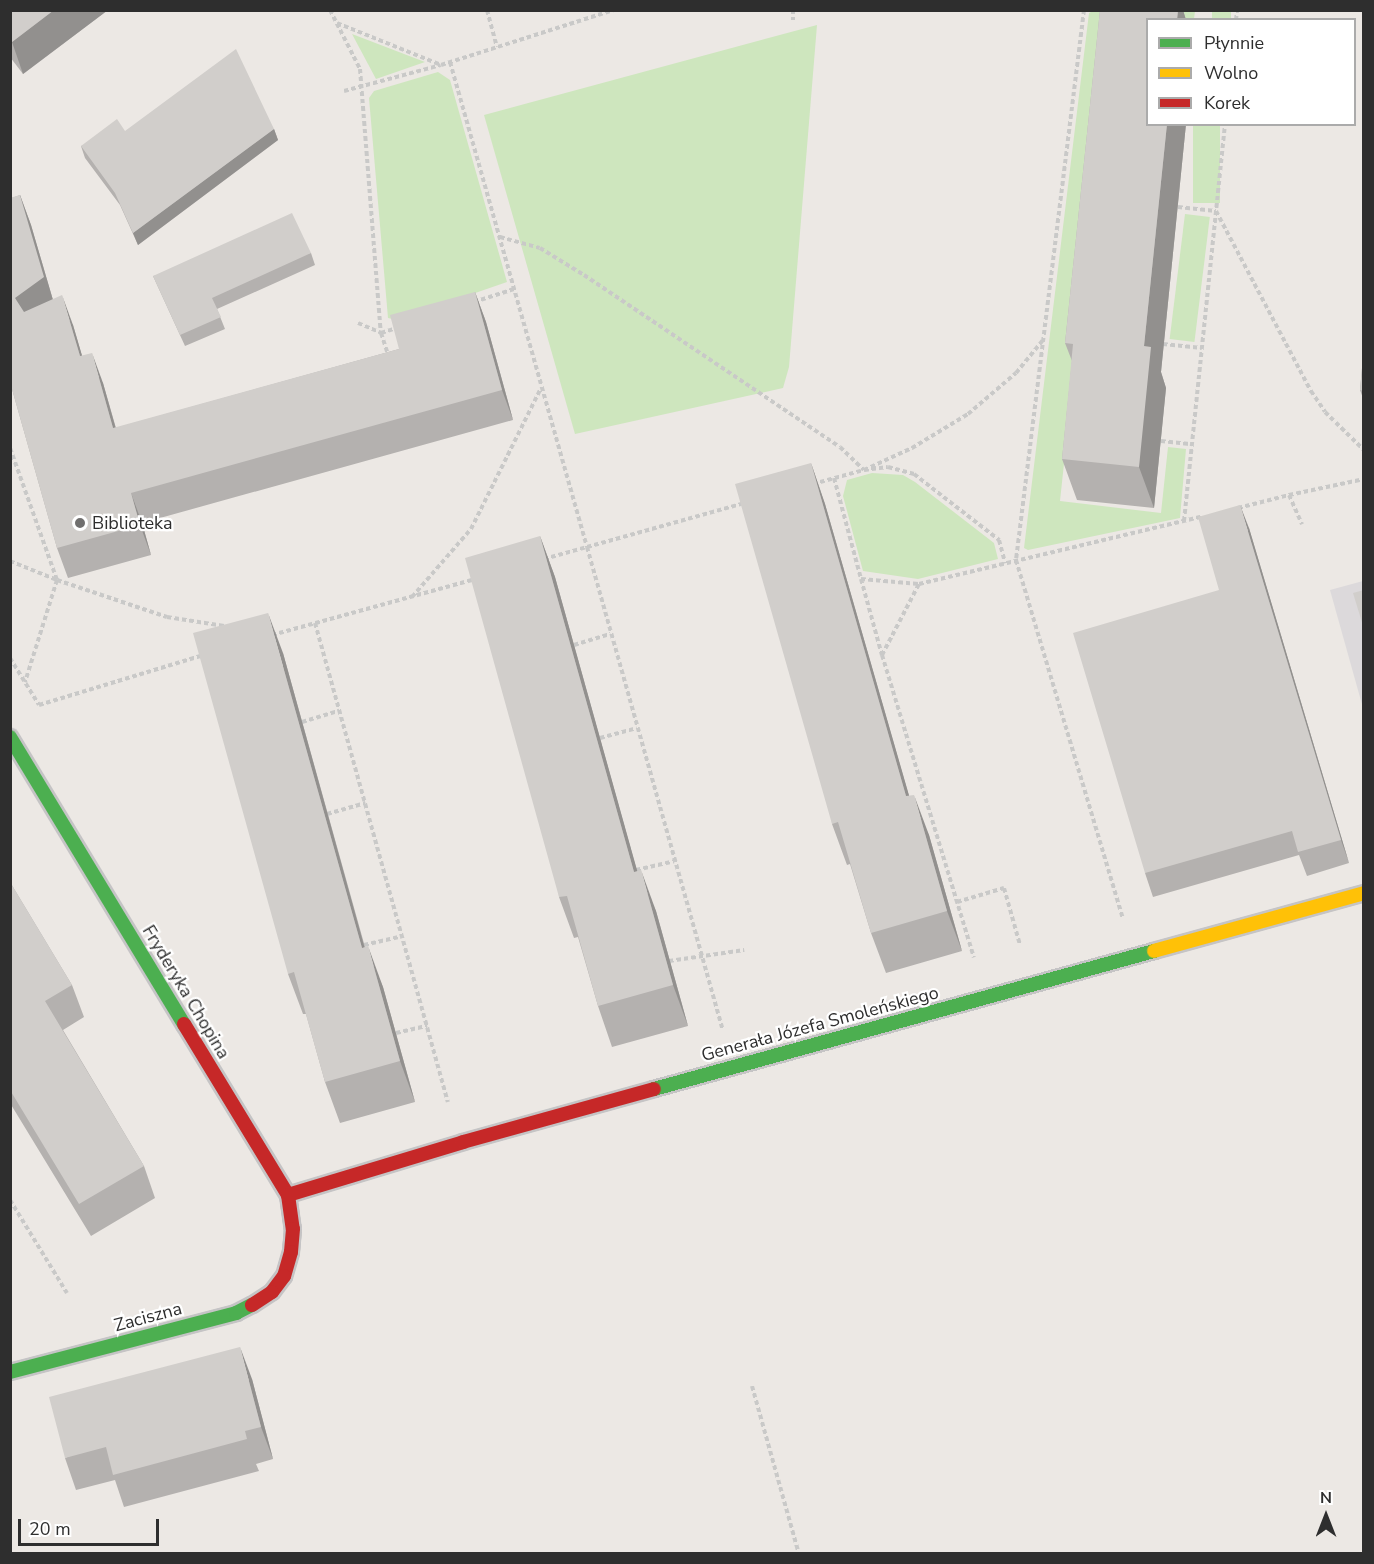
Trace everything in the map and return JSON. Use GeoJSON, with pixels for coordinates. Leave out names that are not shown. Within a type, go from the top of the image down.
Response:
{"type":"FeatureCollection","features":[{"type":"Feature","properties":{"kind":"street","name":"Fryderyka Chopina"},"geometry":{"type":"LineString","coordinates":[[10,737],[288,1195],[293,1229],[291,1252],[284,1276]]}},
{"type":"Feature","properties":{"kind":"street","name":"Generała Józefa Smoleńskiego"},"geometry":{"type":"LineString","coordinates":[[288,1195],[463,1142],[1364,893]]}},
{"type":"Feature","properties":{"kind":"street","name":"Zaciszna"},"geometry":{"type":"LineString","coordinates":[[10,1372],[236,1313],[272,1292],[284,1276]]}},
{"type":"Feature","properties":{"kind":"path"},"geometry":{"type":"LineString","coordinates":[[330,10],[360,69],[381,333],[391,363]]}},
{"type":"Feature","properties":{"kind":"path"},"geometry":{"type":"LineString","coordinates":[[487,10],[497,47]]}},
{"type":"Feature","properties":{"kind":"path"},"geometry":{"type":"LineString","coordinates":[[344,92],[441,66],[613,10]]}},
{"type":"Feature","properties":{"kind":"path"},"geometry":{"type":"LineString","coordinates":[[793,10],[793,20]]}},
{"type":"Feature","properties":{"kind":"path"},"geometry":{"type":"LineString","coordinates":[[1084,10],[1016,560],[1134,956]]}},
{"type":"Feature","properties":{"kind":"path"},"geometry":{"type":"LineString","coordinates":[[336,23],[441,66]]}},
{"type":"Feature","properties":{"kind":"path"},"geometry":{"type":"LineString","coordinates":[[450,62],[725,1037]]}},
{"type":"Feature","properties":{"kind":"path"},"geometry":{"type":"LineString","coordinates":[[1184,521],[1226,126]]}},
{"type":"Feature","properties":{"kind":"path"},"geometry":{"type":"LineString","coordinates":[[1178,207],[1216,211]]}},
{"type":"Feature","properties":{"kind":"path"},"geometry":{"type":"LineString","coordinates":[[1216,211],[1311,391],[1325,412],[1364,450]]}},
{"type":"Feature","properties":{"kind":"path"},"geometry":{"type":"LineString","coordinates":[[499,237],[540,248],[584,275],[840,447],[864,470]]}},
{"type":"Feature","properties":{"kind":"path"},"geometry":{"type":"LineString","coordinates":[[470,303],[514,288]]}},
{"type":"Feature","properties":{"kind":"path"},"geometry":{"type":"LineString","coordinates":[[358,323],[381,333],[403,325]]}},
{"type":"Feature","properties":{"kind":"path"},"geometry":{"type":"LineString","coordinates":[[864,470],[912,448],[968,414],[1016,373],[1043,340]]}},
{"type":"Feature","properties":{"kind":"path"},"geometry":{"type":"LineString","coordinates":[[1163,344],[1202,348]]}},
{"type":"Feature","properties":{"kind":"path"},"geometry":{"type":"LineString","coordinates":[[377,357],[388,354]]}},
{"type":"Feature","properties":{"kind":"path"},"geometry":{"type":"LineString","coordinates":[[411,597],[471,529],[541,388]]}},
{"type":"Feature","properties":{"kind":"path"},"geometry":{"type":"LineString","coordinates":[[1161,441],[1192,444]]}},
{"type":"Feature","properties":{"kind":"path"},"geometry":{"type":"LineString","coordinates":[[10,448],[57,580],[25,682]]}},
{"type":"Feature","properties":{"kind":"path"},"geometry":{"type":"LineString","coordinates":[[811,485],[864,470],[888,467],[914,474],[999,540],[1005,563]]}},
{"type":"Feature","properties":{"kind":"path"},"geometry":{"type":"LineString","coordinates":[[834,478],[882,655],[976,964]]}},
{"type":"Feature","properties":{"kind":"path"},"geometry":{"type":"LineString","coordinates":[[1237,508],[1364,479]]}},
{"type":"Feature","properties":{"kind":"path"},"geometry":{"type":"LineString","coordinates":[[1289,495],[1302,524]]}},
{"type":"Feature","properties":{"kind":"path"},"geometry":{"type":"LineString","coordinates":[[543,560],[755,500]]}},
{"type":"Feature","properties":{"kind":"path"},"geometry":{"type":"LineString","coordinates":[[861,579],[919,584],[1205,516]]}},
{"type":"Feature","properties":{"kind":"path"},"geometry":{"type":"LineString","coordinates":[[10,561],[57,580],[167,617],[232,627]]}},
{"type":"Feature","properties":{"kind":"path"},"geometry":{"type":"LineString","coordinates":[[265,635],[276,634],[477,579]]}},
{"type":"Feature","properties":{"kind":"path"},"geometry":{"type":"LineString","coordinates":[[882,655],[919,584]]}},
{"type":"Feature","properties":{"kind":"path"},"geometry":{"type":"LineString","coordinates":[[315,623],[451,1112],[463,1142]]}},
{"type":"Feature","properties":{"kind":"path"},"geometry":{"type":"LineString","coordinates":[[574,645],[610,634]]}},
{"type":"Feature","properties":{"kind":"path"},"geometry":{"type":"LineString","coordinates":[[10,658],[39,705],[208,654]]}},
{"type":"Feature","properties":{"kind":"path"},"geometry":{"type":"LineString","coordinates":[[302,722],[339,711]]}},
{"type":"Feature","properties":{"kind":"path"},"geometry":{"type":"LineString","coordinates":[[600,738],[637,728]]}},
{"type":"Feature","properties":{"kind":"path"},"geometry":{"type":"LineString","coordinates":[[327,814],[365,803]]}},
{"type":"Feature","properties":{"kind":"path"},"geometry":{"type":"LineString","coordinates":[[636,870],[674,861]]}},
{"type":"Feature","properties":{"kind":"path"},"geometry":{"type":"LineString","coordinates":[[957,902],[1010,887]]}},
{"type":"Feature","properties":{"kind":"path"},"geometry":{"type":"LineString","coordinates":[[1005,888],[1022,952]]}},
{"type":"Feature","properties":{"kind":"path"},"geometry":{"type":"LineString","coordinates":[[364,945],[402,936]]}},
{"type":"Feature","properties":{"kind":"path"},"geometry":{"type":"LineString","coordinates":[[669,961],[700,954],[744,951]]}},
{"type":"Feature","properties":{"kind":"path"},"geometry":{"type":"LineString","coordinates":[[396,1033],[427,1026]]}},
{"type":"Feature","properties":{"kind":"path"},"geometry":{"type":"LineString","coordinates":[[10,1200],[66,1293]]}},
{"type":"Feature","properties":{"kind":"path"},"geometry":{"type":"LineString","coordinates":[[752,1386],[799,1554]]}},
{"type":"Feature","properties":{"kind":"shaded area"},"geometry":{"type":"Polygon","coordinates":[[[1363,581],[1363,708],[1330,590],[1363,581]]]}},
{"type":"Feature","properties":{"kind":"green space"},"geometry":{"type":"Polygon","coordinates":[[[1095,10],[1195,11],[1194,18],[1146,18],[1146,20],[1111,25],[1060,501],[1161,513],[1168,447],[1186,449],[1180,518],[1028,550],[1024,548],[1089,13],[1095,10]]]}},
{"type":"Feature","properties":{"kind":"green space"},"geometry":{"type":"Polygon","coordinates":[[[1212,11],[1231,11],[1231,18],[1212,18],[1212,11]]]}},
{"type":"Feature","properties":{"kind":"green space"},"geometry":{"type":"Polygon","coordinates":[[[817,25],[789,367],[783,388],[575,434],[484,115],[817,25]]]}},
{"type":"Feature","properties":{"kind":"green space"},"geometry":{"type":"Polygon","coordinates":[[[352,34],[425,62],[376,79],[352,34]]]}},
{"type":"Feature","properties":{"kind":"green space"},"geometry":{"type":"Polygon","coordinates":[[[438,72],[450,80],[507,282],[397,320],[388,318],[369,98],[374,91],[438,72]]]}},
{"type":"Feature","properties":{"kind":"green space"},"geometry":{"type":"Polygon","coordinates":[[[1193,126],[1220,126],[1220,203],[1193,203],[1193,126]]]}},
{"type":"Feature","properties":{"kind":"green space"},"geometry":{"type":"Polygon","coordinates":[[[1185,214],[1210,217],[1194,342],[1170,339],[1185,214]]]}},
{"type":"Feature","properties":{"kind":"green space"},"geometry":{"type":"Polygon","coordinates":[[[872,473],[903,475],[915,482],[994,543],[998,559],[918,579],[863,571],[843,496],[847,480],[872,473]]]}},
{"type":"Feature","properties":{"kind":"building"},"geometry":{"type":"Polygon","coordinates":[[[10,10],[54,10],[12,42],[10,40],[10,10]]]}},
{"type":"Feature","properties":{"kind":"building"},"geometry":{"type":"Polygon","coordinates":[[[1100,10],[1178,10],[1177,18],[1146,18],[1146,126],[1167,126],[1144,346],[1151,347],[1139,467],[1062,459],[1073,344],[1065,343],[1100,10]]]}},
{"type":"Feature","properties":{"kind":"building"},"geometry":{"type":"Polygon","coordinates":[[[236,49],[274,129],[133,233],[115,193],[81,146],[117,119],[125,131],[236,49]]]}},
{"type":"Feature","properties":{"kind":"building"},"geometry":{"type":"Polygon","coordinates":[[[20,195],[44,277],[15,298],[24,312],[62,295],[80,356],[92,353],[113,428],[399,349],[390,315],[475,292],[502,390],[131,493],[140,525],[57,548],[10,382],[10,198],[20,195]]]}},
{"type":"Feature","properties":{"kind":"building"},"geometry":{"type":"Polygon","coordinates":[[[292,213],[311,253],[212,298],[221,317],[180,335],[153,276],[292,213]]]}},
{"type":"Feature","properties":{"kind":"building"},"geometry":{"type":"Polygon","coordinates":[[[1364,346],[1364,391],[1360,390],[1364,346]]]}},
{"type":"Feature","properties":{"kind":"building"},"geometry":{"type":"Polygon","coordinates":[[[811,463],[906,796],[914,795],[947,911],[871,933],[838,822],[832,824],[735,484],[811,463]]]}},
{"type":"Feature","properties":{"kind":"building"},"geometry":{"type":"Polygon","coordinates":[[[1240,505],[1341,840],[1298,852],[1292,831],[1145,873],[1073,633],[1219,590],[1198,517],[1240,505]]]}},
{"type":"Feature","properties":{"kind":"building"},"geometry":{"type":"Polygon","coordinates":[[[540,536],[634,872],[641,870],[673,985],[598,1006],[567,896],[559,897],[465,558],[540,536]]]}},
{"type":"Feature","properties":{"kind":"building"},"geometry":{"type":"Polygon","coordinates":[[[1364,590],[1364,629],[1353,593],[1364,590]]]}},
{"type":"Feature","properties":{"kind":"building"},"geometry":{"type":"Polygon","coordinates":[[[268,613],[362,948],[368,946],[400,1061],[325,1082],[294,972],[288,974],[193,633],[268,613]]]}},
{"type":"Feature","properties":{"kind":"building"},"geometry":{"type":"Polygon","coordinates":[[[10,882],[72,985],[45,1001],[144,1166],[79,1204],[10,1090],[10,1020],[12,1019],[10,1017],[10,882]]]}},
{"type":"Feature","properties":{"kind":"building"},"geometry":{"type":"Polygon","coordinates":[[[240,1347],[261,1427],[245,1431],[247,1439],[113,1475],[106,1447],[65,1458],[49,1397],[240,1347]]]}},
{"type":"Feature","properties":{"kind":"traffic: fast"},"geometry":{"type":"LineString","coordinates":[[10,737],[184,1024]]}},
{"type":"Feature","properties":{"kind":"traffic: fast"},"geometry":{"type":"LineString","coordinates":[[654,1089],[1154,951]]}},
{"type":"Feature","properties":{"kind":"traffic: fast"},"geometry":{"type":"LineString","coordinates":[[10,1372],[236,1313],[252,1305]]}},
{"type":"Feature","properties":{"kind":"traffic: slow"},"geometry":{"type":"LineString","coordinates":[[1154,951],[1364,893]]}},
{"type":"Feature","properties":{"kind":"traffic: jam"},"geometry":{"type":"LineString","coordinates":[[184,1024],[288,1195],[293,1229],[291,1252],[284,1276],[272,1292],[252,1305]]}},
{"type":"Feature","properties":{"kind":"traffic: jam"},"geometry":{"type":"LineString","coordinates":[[288,1195],[463,1142],[654,1089]]}},
{"type":"Feature","properties":{"kind":"place","name":"Biblioteka"},"geometry":{"type":"Point","coordinates":[80,523]}}]}
